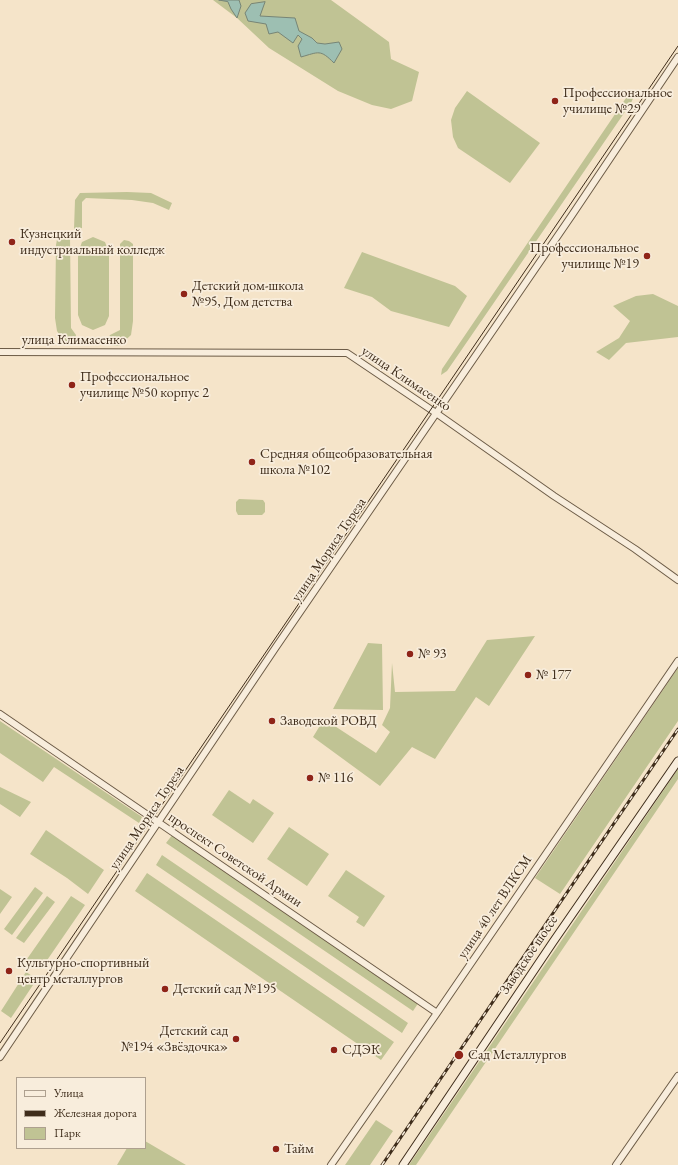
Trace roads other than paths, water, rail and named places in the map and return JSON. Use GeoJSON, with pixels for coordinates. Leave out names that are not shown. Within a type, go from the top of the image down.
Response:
{"type":"FeatureCollection","features":[{"type":"Feature","properties":{"kind":"main road","name":"Заводское шоссе"},"geometry":{"type":"LineString","coordinates":[[403,1165],[678,761]]}},
{"type":"Feature","properties":{"kind":"street","name":"улица Мориса Тореза"},"geometry":{"type":"LineString","coordinates":[[0,1057],[159,823],[280,641],[572,216],[678,56]]}},
{"type":"Feature","properties":{"kind":"street","name":"улица Климасенко"},"geometry":{"type":"LineString","coordinates":[[0,352],[347,353],[436,413],[554,496],[635,549],[678,580]]}},
{"type":"Feature","properties":{"kind":"street","name":"улица 40 лет ВЛКСМ"},"geometry":{"type":"LineString","coordinates":[[331,1165],[438,1013],[678,661]]}},
{"type":"Feature","properties":{"kind":"street","name":"проспект Советской Армии"},"geometry":{"type":"LineString","coordinates":[[0,714],[438,1013]]}},
{"type":"Feature","properties":{"kind":"street"},"geometry":{"type":"LineString","coordinates":[[616,1165],[678,1076]]}},
{"type":"Feature","properties":{"kind":"tram line"},"geometry":{"type":"LineString","coordinates":[[0,1043],[678,46]]}},
{"type":"Feature","properties":{"kind":"railway"},"geometry":{"type":"LineString","coordinates":[[382,1165],[678,729]]}},
{"type":"Feature","properties":{"kind":"place","name":"Профессиональное училище №29"},"geometry":{"type":"Point","coordinates":[555,101]}},
{"type":"Feature","properties":{"kind":"place","name":"Кузнецкий индустриальный колледж"},"geometry":{"type":"Point","coordinates":[12,242]}},
{"type":"Feature","properties":{"kind":"place","name":"Профессиональное училище №19"},"geometry":{"type":"Point","coordinates":[647,256]}},
{"type":"Feature","properties":{"kind":"place","name":"Детский дом-школа №95, Дом детства"},"geometry":{"type":"Point","coordinates":[184,294]}},
{"type":"Feature","properties":{"kind":"place","name":"Профессиональное училище №50 корпус 2"},"geometry":{"type":"Point","coordinates":[72,385]}},
{"type":"Feature","properties":{"kind":"place","name":"Средняя общеобразовательная школа №102"},"geometry":{"type":"Point","coordinates":[252,462]}},
{"type":"Feature","properties":{"kind":"place","name":"№ 93"},"geometry":{"type":"Point","coordinates":[410,654]}},
{"type":"Feature","properties":{"kind":"place","name":"№ 177"},"geometry":{"type":"Point","coordinates":[528,675]}},
{"type":"Feature","properties":{"kind":"place","name":"Заводской РОВД"},"geometry":{"type":"Point","coordinates":[272,721]}},
{"type":"Feature","properties":{"kind":"place","name":"№ 116"},"geometry":{"type":"Point","coordinates":[310,778]}},
{"type":"Feature","properties":{"kind":"place","name":"Культурно-спортивный центр металлургов"},"geometry":{"type":"Point","coordinates":[9,971]}},
{"type":"Feature","properties":{"kind":"place","name":"Детский сад №195"},"geometry":{"type":"Point","coordinates":[165,989]}},
{"type":"Feature","properties":{"kind":"place","name":"Детский сад №194 «Звёздочка»"},"geometry":{"type":"Point","coordinates":[236,1039]}},
{"type":"Feature","properties":{"kind":"place","name":"СДЭК"},"geometry":{"type":"Point","coordinates":[334,1050]}},
{"type":"Feature","properties":{"kind":"place","name":"Сад Металлургов"},"geometry":{"type":"Point","coordinates":[459,1055]}},
{"type":"Feature","properties":{"kind":"place","name":"Тайм"},"geometry":{"type":"Point","coordinates":[276,1149]}}]}
